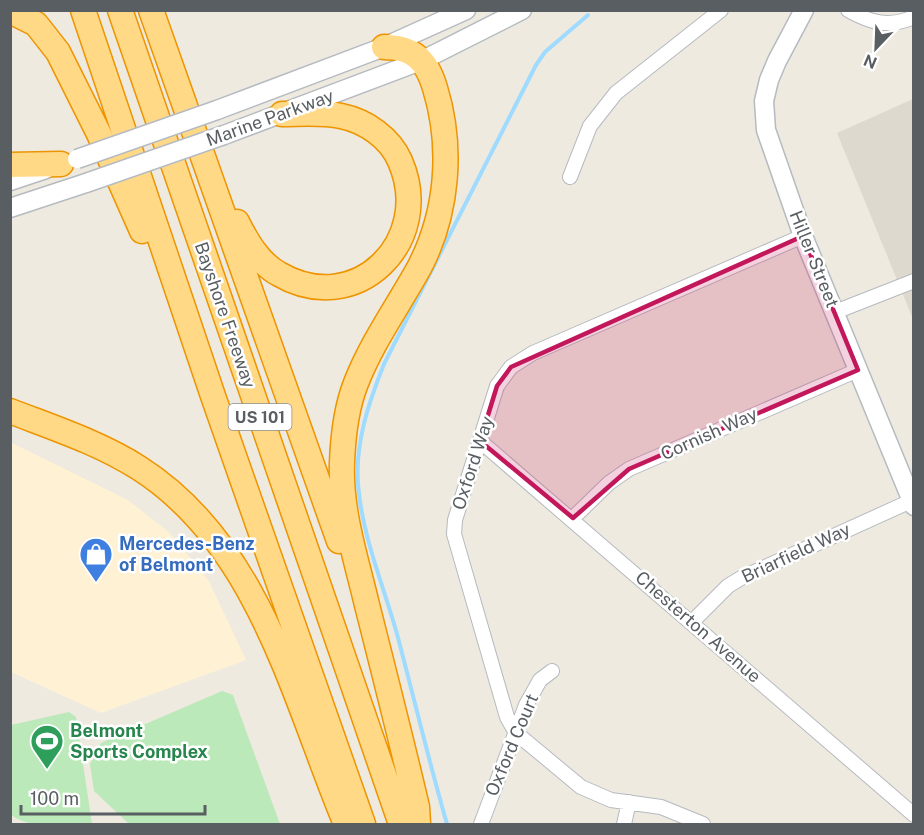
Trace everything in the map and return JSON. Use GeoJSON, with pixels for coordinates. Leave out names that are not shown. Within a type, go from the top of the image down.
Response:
{"type":"FeatureCollection","features":[{"type":"Feature","properties":{"kind":"highway","name":"Bayshore Freeway"},"geometry":{"type":"LineString","coordinates":[[83,10],[213,396],[363,825]]}},
{"type":"Feature","properties":{"kind":"highway","name":"Bayshore Freeway"},"geometry":{"type":"LineString","coordinates":[[120,10],[400,825]]}},
{"type":"Feature","properties":{"kind":"highway"},"geometry":{"type":"LineString","coordinates":[[151,10],[340,546],[361,579]]}},
{"type":"Feature","properties":{"kind":"highway"},"geometry":{"type":"LineString","coordinates":[[10,11],[36,24],[48,37],[71,75],[113,165],[213,396]]}},
{"type":"Feature","properties":{"kind":"highway"},"geometry":{"type":"LineString","coordinates":[[384,47],[406,50],[423,60],[432,78],[443,117],[446,177],[431,238],[419,267],[373,346],[349,404],[343,444],[342,486],[348,527],[417,807],[418,825]]}},
{"type":"Feature","properties":{"kind":"highway"},"geometry":{"type":"LineString","coordinates":[[211,175],[251,247],[278,274],[311,286],[330,286],[349,283],[380,266],[393,253],[402,238],[411,205],[410,189],[398,157],[388,142],[359,121],[341,115],[282,114]]}},
{"type":"Feature","properties":{"kind":"highway"},"geometry":{"type":"LineString","coordinates":[[10,165],[68,161]]}},
{"type":"Feature","properties":{"kind":"highway"},"geometry":{"type":"LineString","coordinates":[[10,411],[90,443],[139,468],[184,504],[214,536],[266,624],[346,825]]}},
{"type":"Feature","properties":{"kind":"main road","name":"Marine Parkway"},"geometry":{"type":"LineString","coordinates":[[10,181],[217,110],[384,47],[466,10]]}},
{"type":"Feature","properties":{"kind":"main road","name":"Marine Parkway"},"geometry":{"type":"LineString","coordinates":[[10,208],[224,135],[423,60],[522,10]]}},
{"type":"Feature","properties":{"kind":"main road","name":"Hiller Street"},"geometry":{"type":"LineString","coordinates":[[804,10],[777,61],[765,101],[766,130],[773,157],[803,236],[912,504]]}},
{"type":"Feature","properties":{"kind":"street"},"geometry":{"type":"LineString","coordinates":[[570,177],[591,126],[616,93],[721,10]]}},
{"type":"Feature","properties":{"kind":"street"},"geometry":{"type":"LineString","coordinates":[[848,10],[875,23],[888,24],[914,17]]}},
{"type":"Feature","properties":{"kind":"street","name":"Oxford Way"},"geometry":{"type":"LineString","coordinates":[[703,825],[661,807],[604,797],[581,787],[516,734],[507,717],[454,534],[455,520],[497,386],[511,367],[533,353],[803,236]]}},
{"type":"Feature","properties":{"kind":"street"},"geometry":{"type":"LineString","coordinates":[[835,312],[914,281]]}},
{"type":"Feature","properties":{"kind":"street","name":"Cornish Way"},"geometry":{"type":"LineString","coordinates":[[573,518],[609,483],[629,469],[858,369]]}},
{"type":"Feature","properties":{"kind":"street","name":"Chesterton Avenue"},"geometry":{"type":"LineString","coordinates":[[480,441],[573,518],[914,815]]}},
{"type":"Feature","properties":{"kind":"street","name":"Briarfield Way"},"geometry":{"type":"LineString","coordinates":[[692,622],[728,586],[741,578],[912,504]]}},
{"type":"Feature","properties":{"kind":"street","name":"Oxford Court"},"geometry":{"type":"LineString","coordinates":[[481,825],[516,734],[540,680],[552,671]]}},
{"type":"Feature","properties":{"kind":"street"},"geometry":{"type":"LineString","coordinates":[[624,825],[628,802]]}},
{"type":"Feature","properties":{"kind":"highlighted area"},"geometry":{"type":"Polygon","coordinates":[[[803,236],[858,370],[629,469],[573,518],[480,441],[497,386],[511,367],[803,236]]]}},
{"type":"Feature","properties":{"kind":"shaded area"},"geometry":{"type":"Polygon","coordinates":[[[913,99],[913,319],[837,133],[913,99]]]}},
{"type":"Feature","properties":{"kind":"shaded area"},"geometry":{"type":"Polygon","coordinates":[[[10,442],[128,500],[170,533],[209,581],[246,660],[101,713],[11,672],[10,442]]]}},
{"type":"Feature","properties":{"kind":"green space"},"geometry":{"type":"Polygon","coordinates":[[[222,691],[233,695],[280,824],[129,824],[94,791],[90,764],[101,743],[222,691]]]}},
{"type":"Feature","properties":{"kind":"green space","name":"Belmont Sports Complex"},"geometry":{"type":"Polygon","coordinates":[[[69,712],[76,717],[92,824],[50,826],[28,823],[10,814],[11,725],[69,712]]]}},
{"type":"Feature","properties":{"kind":"waterway"},"geometry":{"type":"LineString","coordinates":[[447,824],[397,634],[364,522],[358,484],[361,438],[368,408],[384,364],[536,65],[545,52],[588,15]]}},
{"type":"Feature","properties":{"kind":"place","name":"Mercedes-Benz of Belmont"},"geometry":{"type":"Point","coordinates":[96,583]}},
{"type":"Feature","properties":{"kind":"place","name":"Belmont Sports Complex"},"geometry":{"type":"Point","coordinates":[47,770]}}]}
